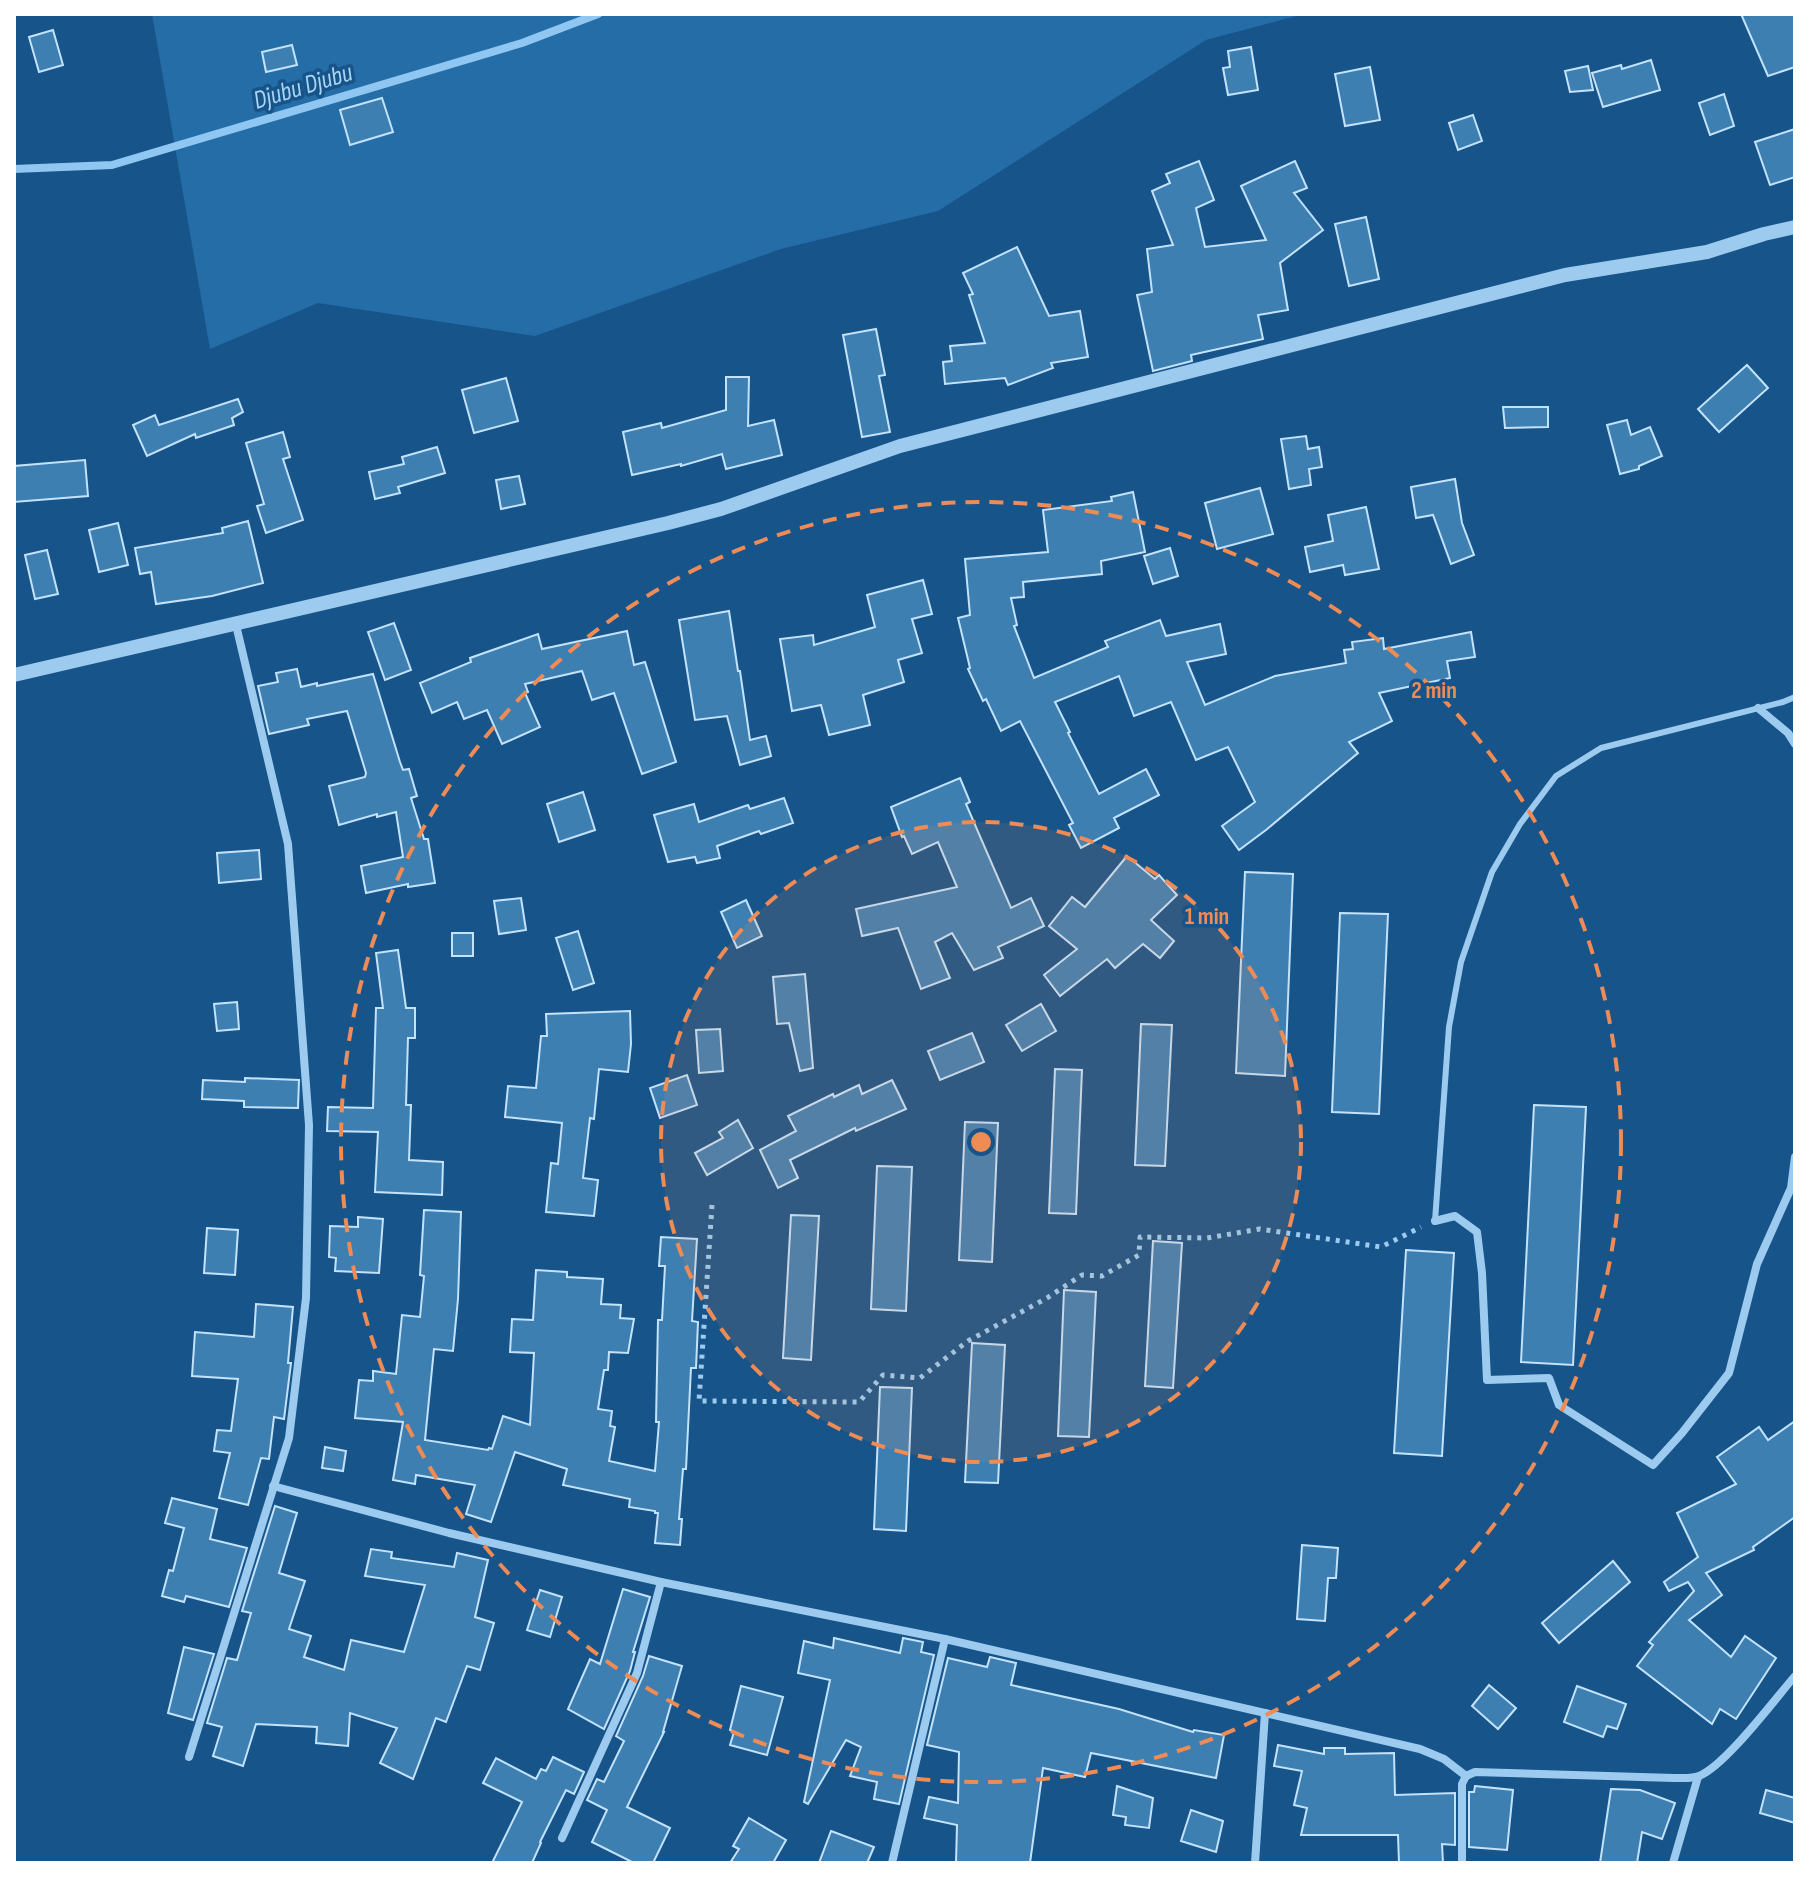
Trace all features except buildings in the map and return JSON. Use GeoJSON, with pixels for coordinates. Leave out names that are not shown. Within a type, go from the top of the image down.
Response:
{"type":"FeatureCollection","features":[{"type":"Feature","properties":{"kind":"street"},"geometry":{"type":"LineString","coordinates":[[14,675],[721,509],[900,446],[1565,275],[1707,252],[1795,227]]}},
{"type":"Feature","properties":{"kind":"street"},"geometry":{"type":"LineString","coordinates":[[189,1757],[289,1438],[306,1298],[309,1125],[288,844],[236,625]]}},
{"type":"Feature","properties":{"kind":"street"},"geometry":{"type":"LineString","coordinates":[[1758,708],[1788,733],[1795,744]]}},
{"type":"Feature","properties":{"kind":"street"},"geometry":{"type":"LineString","coordinates":[[1435,1221],[1455,1216],[1477,1232],[1487,1380],[1549,1378],[1559,1405],[1653,1465],[1729,1373],[1757,1264],[1791,1188],[1795,1157]]}},
{"type":"Feature","properties":{"kind":"street"},"geometry":{"type":"LineString","coordinates":[[273,1486],[449,1533],[661,1582],[945,1639],[1420,1749],[1444,1759],[1466,1776]]}},
{"type":"Feature","properties":{"kind":"street"},"geometry":{"type":"LineString","coordinates":[[562,1838],[637,1673],[661,1582]]}},
{"type":"Feature","properties":{"kind":"street"},"geometry":{"type":"LineString","coordinates":[[892,1863],[945,1639]]}},
{"type":"Feature","properties":{"kind":"street"},"geometry":{"type":"LineString","coordinates":[[1462,1863],[1462,1784],[1466,1776],[1475,1772],[1698,1777],[1728,1754],[1795,1676]]}},
{"type":"Feature","properties":{"kind":"street"},"geometry":{"type":"LineString","coordinates":[[1255,1863],[1265,1713]]}},
{"type":"Feature","properties":{"kind":"street"},"geometry":{"type":"LineString","coordinates":[[1673,1863],[1698,1777]]}},
{"type":"Feature","properties":{"kind":"lane"},"geometry":{"type":"LineString","coordinates":[[1435,1221],[1449,1027],[1461,962],[1492,872],[1520,824],[1556,776],[1601,748],[1795,697]]}},
{"type":"Feature","properties":{"kind":"path"},"geometry":{"type":"LineString","coordinates":[[712,1205],[699,1401],[859,1402],[883,1375],[920,1378],[968,1341],[1082,1275],[1102,1276],[1139,1255],[1140,1237],[1207,1238],[1260,1229],[1381,1247],[1435,1221]]}},
{"type":"Feature","properties":{"kind":"shaded area"},"geometry":{"type":"Polygon","coordinates":[[[152,14],[1304,14],[1206,40],[938,211],[781,249],[535,336],[318,303],[210,349],[152,14]]]}},
{"type":"Feature","properties":{"kind":"waterway","name":"Djubu Djubu"},"geometry":{"type":"LineString","coordinates":[[14,169],[112,165],[522,43],[598,14]]}}]}
